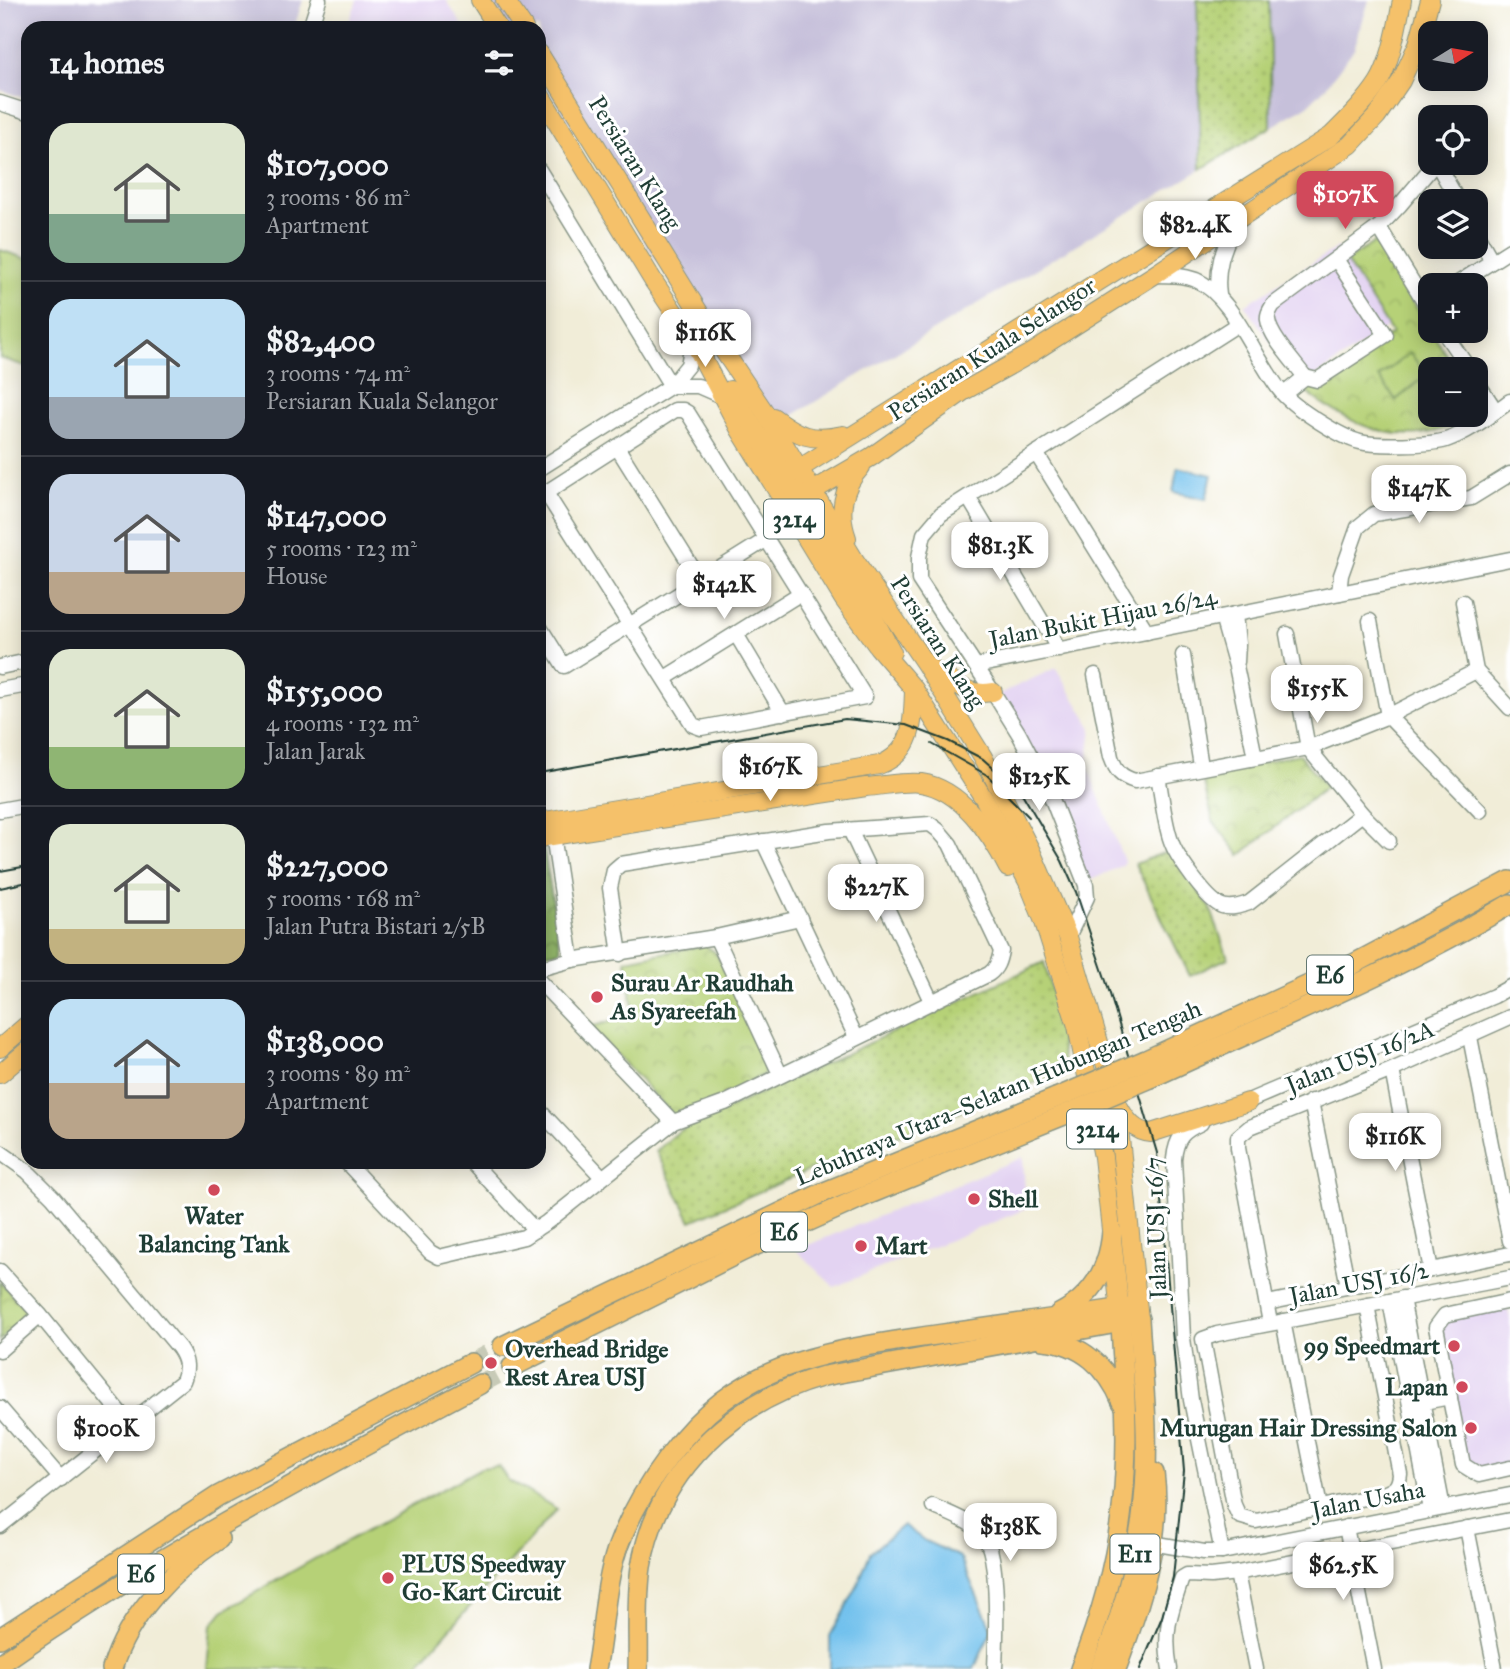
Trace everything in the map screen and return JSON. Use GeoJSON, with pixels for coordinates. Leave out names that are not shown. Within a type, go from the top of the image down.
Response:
{"type":"FeatureCollection","features":[{"type":"Feature","properties":{"kind":"highway","name":"Lebuhraya Utara–Selatan Hubungan Tengah"},"geometry":{"type":"LineString","coordinates":[[1148,1069],[1510,881]]}},
{"type":"Feature","properties":{"kind":"highway","name":"Lebuhraya Utara–Selatan Hubungan Tengah"},"geometry":{"type":"LineString","coordinates":[[512,1367],[754,1246],[1060,1107],[1360,982],[1455,935],[1510,904]]}},
{"type":"Feature","properties":{"kind":"highway","name":"Lebuhraya Utara–Selatan Hubungan Tengah"},"geometry":{"type":"LineString","coordinates":[[503,1346],[822,1193],[1060,1107]]}},
{"type":"Feature","properties":{"kind":"highway"},"geometry":{"type":"LineString","coordinates":[[1035,1321],[1053,1317],[1084,1298],[1105,1268],[1111,1251],[1112,1232]]}},
{"type":"Feature","properties":{"kind":"highway"},"geometry":{"type":"LineString","coordinates":[[596,1669],[610,1575],[629,1522],[655,1473],[690,1429],[722,1399],[774,1371],[811,1358],[864,1346],[1035,1321],[1130,1314]]}},
{"type":"Feature","properties":{"kind":"highway"},"geometry":{"type":"LineString","coordinates":[[638,1669],[638,1590],[647,1542],[664,1499],[677,1478],[712,1435],[749,1408],[801,1382],[1024,1339],[1130,1314]]}},
{"type":"Feature","properties":{"kind":"highway","name":"E11"},"geometry":{"type":"LineString","coordinates":[[1080,1669],[1093,1636],[1110,1573],[1123,1503],[1130,1314]]}},
{"type":"Feature","properties":{"kind":"highway","name":"E11"},"geometry":{"type":"LineString","coordinates":[[1100,1669],[1124,1599],[1138,1536],[1146,1472],[1146,1434],[1130,1314]]}},
{"type":"Feature","properties":{"kind":"highway"},"geometry":{"type":"LineString","coordinates":[[1024,1339],[1055,1341],[1088,1356],[1102,1367],[1113,1382],[1125,1409]]}},
{"type":"Feature","properties":{"kind":"highway","name":"E6"},"geometry":{"type":"LineString","coordinates":[[0,1638],[218,1496],[471,1363]]}},
{"type":"Feature","properties":{"kind":"highway","name":"E6"},"geometry":{"type":"LineString","coordinates":[[5,1660],[99,1599],[273,1494],[480,1384]]}},
{"type":"Feature","properties":{"kind":"highway"},"geometry":{"type":"LineString","coordinates":[[1116,1669],[1135,1615],[1152,1543],[1157,1499],[1146,1434]]}},
{"type":"Feature","properties":{"kind":"highway"},"geometry":{"type":"LineString","coordinates":[[113,1669],[117,1655],[141,1610],[185,1565],[253,1516],[273,1494]]}},
{"type":"Feature","properties":{"kind":"highway"},"geometry":{"type":"LineString","coordinates":[[1068,1669],[1110,1573]]}},
{"type":"Feature","properties":{"kind":"main road"},"geometry":{"type":"LineString","coordinates":[[480,0],[494,21]]}},
{"type":"Feature","properties":{"kind":"main road"},"geometry":{"type":"LineString","coordinates":[[505,0],[519,21]]}},
{"type":"Feature","properties":{"kind":"main road","name":"Persiaran Kuala Selangor"},"geometry":{"type":"LineString","coordinates":[[792,473],[1331,135],[1357,110],[1380,81],[1398,30],[1402,0]]}},
{"type":"Feature","properties":{"kind":"main road","name":"Persiaran Kuala Selangor"},"geometry":{"type":"LineString","coordinates":[[806,495],[871,457],[964,391],[1030,354],[1154,275],[1350,145],[1377,116],[1401,81],[1418,44],[1430,0]]}},
{"type":"Feature","properties":{"kind":"main road","name":"Persiaran Klang"},"geometry":{"type":"LineString","coordinates":[[546,64],[713,335],[764,411],[792,473]]}},
{"type":"Feature","properties":{"kind":"main road","name":"Persiaran Klang"},"geometry":{"type":"LineString","coordinates":[[546,104],[694,344],[721,397],[844,600],[877,647],[910,683],[985,800],[1009,843],[1043,919],[1077,1026],[1103,1157],[1112,1232],[1130,1314]]}},
{"type":"Feature","properties":{"kind":"main road","name":"Persiaran Klang"},"geometry":{"type":"LineString","coordinates":[[694,344],[792,473],[926,665],[995,780],[1031,851],[1068,937],[1116,1100],[1130,1314]]}},
{"type":"Feature","properties":{"kind":"main road"},"geometry":{"type":"LineString","coordinates":[[764,411],[790,430],[807,438],[822,440],[856,432]]}},
{"type":"Feature","properties":{"kind":"main road"},"geometry":{"type":"LineString","coordinates":[[854,559],[844,530],[844,496],[850,478],[871,457]]}},
{"type":"Feature","properties":{"kind":"main road"},"geometry":{"type":"LineString","coordinates":[[546,829],[880,765],[893,760],[908,741],[911,728],[910,683],[806,495]]}},
{"type":"Feature","properties":{"kind":"main road"},"geometry":{"type":"LineString","coordinates":[[926,665],[964,690],[979,694],[993,692]]}},
{"type":"Feature","properties":{"kind":"main road"},"geometry":{"type":"LineString","coordinates":[[546,829],[866,787],[920,783],[940,790],[958,801],[977,820],[998,849],[1036,924],[1055,954]]}},
{"type":"Feature","properties":{"kind":"main road"},"geometry":{"type":"LineString","coordinates":[[0,1048],[21,1030]]}},
{"type":"Feature","properties":{"kind":"main road"},"geometry":{"type":"LineString","coordinates":[[0,1074],[21,1056]]}},
{"type":"Feature","properties":{"kind":"main road"},"geometry":{"type":"LineString","coordinates":[[1116,1100],[1128,1121],[1138,1130],[1151,1133],[1248,1101]]}},
{"type":"Feature","properties":{"kind":"street"},"geometry":{"type":"LineString","coordinates":[[312,21],[319,0]]}},
{"type":"Feature","properties":{"kind":"street"},"geometry":{"type":"LineString","coordinates":[[0,103],[21,109]]}},
{"type":"Feature","properties":{"kind":"street"},"geometry":{"type":"LineString","coordinates":[[1336,259],[1386,335],[1317,380],[1305,377],[1271,331],[1268,313],[1273,305],[1378,227],[1432,167],[1440,169],[1451,189]]}},
{"type":"Feature","properties":{"kind":"street"},"geometry":{"type":"LineString","coordinates":[[546,181],[671,386]]}},
{"type":"Feature","properties":{"kind":"street"},"geometry":{"type":"LineString","coordinates":[[1219,295],[1219,261],[1236,220]]}},
{"type":"Feature","properties":{"kind":"street"},"geometry":{"type":"LineString","coordinates":[[1378,227],[1418,290]]}},
{"type":"Feature","properties":{"kind":"street"},"geometry":{"type":"LineString","coordinates":[[1474,273],[1510,250]]}},
{"type":"Feature","properties":{"kind":"street"},"geometry":{"type":"LineString","coordinates":[[1488,254],[1492,261]]}},
{"type":"Feature","properties":{"kind":"street"},"geometry":{"type":"LineString","coordinates":[[1154,275],[1180,276],[1195,280],[1219,295],[1284,394],[1317,421],[1360,442],[1411,444],[1443,441],[1465,432],[1510,401]]}},
{"type":"Feature","properties":{"kind":"street","name":"Jalan Bukit Hijau 26/24"},"geometry":{"type":"LineString","coordinates":[[1238,324],[941,513],[924,534],[919,557],[919,580],[976,666],[1510,559]]}},
{"type":"Feature","properties":{"kind":"street"},"geometry":{"type":"LineString","coordinates":[[546,465],[671,386],[688,365],[694,344]]}},
{"type":"Feature","properties":{"kind":"street"},"geometry":{"type":"LineString","coordinates":[[1284,394],[1305,377]]}},
{"type":"Feature","properties":{"kind":"street"},"geometry":{"type":"LineString","coordinates":[[671,386],[698,386],[721,397]]}},
{"type":"Feature","properties":{"kind":"street"},"geometry":{"type":"LineString","coordinates":[[1488,399],[1496,411]]}},
{"type":"Feature","properties":{"kind":"street"},"geometry":{"type":"LineString","coordinates":[[546,492],[676,410],[684,410],[865,697],[701,728],[693,725],[630,624],[546,501]]}},
{"type":"Feature","properties":{"kind":"street"},"geometry":{"type":"LineString","coordinates":[[617,447],[700,580]]}},
{"type":"Feature","properties":{"kind":"street"},"geometry":{"type":"LineString","coordinates":[[572,448],[584,468]]}},
{"type":"Feature","properties":{"kind":"street"},"geometry":{"type":"LineString","coordinates":[[1036,453],[1147,632]]}},
{"type":"Feature","properties":{"kind":"street"},"geometry":{"type":"LineString","coordinates":[[1339,593],[1341,575],[1358,527],[1374,514],[1471,498],[1510,474]]}},
{"type":"Feature","properties":{"kind":"street"},"geometry":{"type":"LineString","coordinates":[[968,497],[1059,650]]}},
{"type":"Feature","properties":{"kind":"street"},"geometry":{"type":"LineString","coordinates":[[546,637],[564,666],[767,539]]}},
{"type":"Feature","properties":{"kind":"street"},"geometry":{"type":"LineString","coordinates":[[665,678],[801,593]]}},
{"type":"Feature","properties":{"kind":"street"},"geometry":{"type":"LineString","coordinates":[[1463,602],[1476,671],[1510,708]]}},
{"type":"Feature","properties":{"kind":"street"},"geometry":{"type":"LineString","coordinates":[[1228,616],[1255,757]]}},
{"type":"Feature","properties":{"kind":"street"},"geometry":{"type":"LineString","coordinates":[[1370,621],[1388,716],[1480,811]]}},
{"type":"Feature","properties":{"kind":"street"},"geometry":{"type":"LineString","coordinates":[[736,634],[783,713]]}},
{"type":"Feature","properties":{"kind":"street"},"geometry":{"type":"LineString","coordinates":[[1287,634],[1308,748],[1362,814],[1389,841]]}},
{"type":"Feature","properties":{"kind":"street"},"geometry":{"type":"LineString","coordinates":[[1183,655],[1201,766]]}},
{"type":"Feature","properties":{"kind":"street"},"geometry":{"type":"LineString","coordinates":[[0,667],[21,662]]}},
{"type":"Feature","properties":{"kind":"street"},"geometry":{"type":"LineString","coordinates":[[976,666],[1048,789],[1086,885],[1087,897],[1068,937]]}},
{"type":"Feature","properties":{"kind":"street"},"geometry":{"type":"LineString","coordinates":[[1095,675],[1111,757],[1116,770],[1124,778],[1135,781],[1201,766],[1308,748],[1388,716],[1476,671]]}},
{"type":"Feature","properties":{"kind":"street"},"geometry":{"type":"LineString","coordinates":[[0,690],[21,686]]}},
{"type":"Feature","properties":{"kind":"street"},"geometry":{"type":"LineString","coordinates":[[1158,776],[1170,840],[1176,854],[1214,901],[1223,906],[1235,907],[1248,903],[1362,814]]}},
{"type":"Feature","properties":{"kind":"street"},"geometry":{"type":"LineString","coordinates":[[0,810],[21,806]]}},
{"type":"Feature","properties":{"kind":"street"},"geometry":{"type":"LineString","coordinates":[[353,1169],[430,1252],[439,1256],[524,1237],[673,1122],[724,1103],[856,1037],[932,1003],[995,969],[1000,951],[950,844],[939,830],[930,824],[850,830],[764,841],[621,864],[614,870],[610,888],[620,954]]}},
{"type":"Feature","properties":{"kind":"street"},"geometry":{"type":"LineString","coordinates":[[850,830],[932,1003]]}},
{"type":"Feature","properties":{"kind":"street"},"geometry":{"type":"LineString","coordinates":[[546,834],[572,960]]}},
{"type":"Feature","properties":{"kind":"street"},"geometry":{"type":"LineString","coordinates":[[764,841],[856,1037]]}},
{"type":"Feature","properties":{"kind":"street"},"geometry":{"type":"LineString","coordinates":[[546,968],[572,960],[716,937],[800,918]]}},
{"type":"Feature","properties":{"kind":"street"},"geometry":{"type":"LineString","coordinates":[[716,937],[780,1074]]}},
{"type":"Feature","properties":{"kind":"street","name":"Jalan USJ 16/7"},"geometry":{"type":"LineString","coordinates":[[1222,1552],[1191,1400],[1183,1338],[1174,1159],[1179,1137],[1189,1128],[1248,1101],[1510,987]]}},
{"type":"Feature","properties":{"kind":"street"},"geometry":{"type":"LineString","coordinates":[[546,988],[673,1122]]}},
{"type":"Feature","properties":{"kind":"street","name":"Jalan USJ 16/2A"},"geometry":{"type":"LineString","coordinates":[[1267,1303],[1238,1137],[1250,1127],[1470,1037],[1510,1017]]}},
{"type":"Feature","properties":{"kind":"street"},"geometry":{"type":"LineString","coordinates":[[1470,1037],[1510,1241]]}},
{"type":"Feature","properties":{"kind":"street"},"geometry":{"type":"LineString","coordinates":[[1392,1070],[1431,1270]]}},
{"type":"Feature","properties":{"kind":"street"},"geometry":{"type":"LineString","coordinates":[[1311,1101],[1348,1286]]}},
{"type":"Feature","properties":{"kind":"street"},"geometry":{"type":"LineString","coordinates":[[546,1117],[602,1177]]}},
{"type":"Feature","properties":{"kind":"street"},"geometry":{"type":"LineString","coordinates":[[0,1152],[21,1167]]}},
{"type":"Feature","properties":{"kind":"street"},"geometry":{"type":"LineString","coordinates":[[0,1526],[183,1381],[187,1368],[183,1355],[101,1252],[53,1197],[24,1169]]}},
{"type":"Feature","properties":{"kind":"street"},"geometry":{"type":"LineString","coordinates":[[478,1169],[535,1230]]}},
{"type":"Feature","properties":{"kind":"street","name":"Jalan USJ 16/2"},"geometry":{"type":"LineString","coordinates":[[1267,1303],[1510,1254]]}},
{"type":"Feature","properties":{"kind":"street"},"geometry":{"type":"LineString","coordinates":[[0,1271],[130,1424]]}},
{"type":"Feature","properties":{"kind":"street"},"geometry":{"type":"LineString","coordinates":[[1507,1278],[1510,1302],[1445,1315],[1436,1327],[1463,1465],[1479,1475],[1510,1468]]}},
{"type":"Feature","properties":{"kind":"street","name":"Jalan USJ 16/2"},"geometry":{"type":"LineString","coordinates":[[1320,1507],[1251,1521],[1240,1516],[1234,1505],[1203,1339],[1217,1334],[1507,1278]]}},
{"type":"Feature","properties":{"kind":"street"},"geometry":{"type":"LineString","coordinates":[[1396,1299],[1437,1509]]}},
{"type":"Feature","properties":{"kind":"street"},"geometry":{"type":"LineString","coordinates":[[1267,1303],[1277,1322],[1320,1507],[1383,1494],[1394,1490],[1399,1484],[1400,1474],[1367,1305]]}},
{"type":"Feature","properties":{"kind":"street"},"geometry":{"type":"LineString","coordinates":[[0,1350],[40,1315]]}},
{"type":"Feature","properties":{"kind":"street"},"geometry":{"type":"LineString","coordinates":[[1416,1404],[1450,1397]]}},
{"type":"Feature","properties":{"kind":"street"},"geometry":{"type":"LineString","coordinates":[[0,1409],[61,1479]]}},
{"type":"Feature","properties":{"kind":"street"},"geometry":{"type":"LineString","coordinates":[[1431,1477],[1452,1499],[1468,1503]]}},
{"type":"Feature","properties":{"kind":"street"},"geometry":{"type":"LineString","coordinates":[[1406,1516],[1419,1501],[1431,1477]]}},
{"type":"Feature","properties":{"kind":"street","name":"Jalan Usaha"},"geometry":{"type":"LineString","coordinates":[[1152,1543],[1204,1552],[1222,1552],[1510,1495]]}},
{"type":"Feature","properties":{"kind":"street"},"geometry":{"type":"LineString","coordinates":[[933,1506],[971,1524],[986,1539],[992,1556],[995,1669]]}},
{"type":"Feature","properties":{"kind":"street"},"geometry":{"type":"LineString","coordinates":[[1170,1669],[1166,1626],[1182,1578],[1187,1575],[1237,1573],[1510,1520]]}},
{"type":"Feature","properties":{"kind":"street"},"geometry":{"type":"LineString","coordinates":[[1346,1527],[1374,1669]]}},
{"type":"Feature","properties":{"kind":"street"},"geometry":{"type":"LineString","coordinates":[[1467,1528],[1495,1669]]}},
{"type":"Feature","properties":{"kind":"street"},"geometry":{"type":"LineString","coordinates":[[1237,1573],[1256,1669]]}},
{"type":"Feature","properties":{"kind":"shaded area"},"geometry":{"type":"Polygon","coordinates":[[[0,0],[303,0],[296,21],[21,21],[21,97],[0,90],[0,0]]]}},
{"type":"Feature","properties":{"kind":"shaded area"},"geometry":{"type":"Polygon","coordinates":[[[357,0],[446,0],[460,21],[350,21],[357,0]]]}},
{"type":"Feature","properties":{"kind":"shaded area"},"geometry":{"type":"Polygon","coordinates":[[[490,0],[1369,0],[1354,49],[1325,88],[1308,105],[765,432],[546,86],[546,21],[504,21],[490,0]]]}},
{"type":"Feature","properties":{"kind":"shaded area"},"geometry":{"type":"Polygon","coordinates":[[[1338,247],[1388,327],[1301,386],[1245,305],[1338,247]]]}},
{"type":"Feature","properties":{"kind":"shaded area"},"geometry":{"type":"Polygon","coordinates":[[[1056,668],[1092,728],[1087,766],[1124,861],[1123,865],[1089,881],[999,694],[1056,668]]]}},
{"type":"Feature","properties":{"kind":"shaded area"},"geometry":{"type":"Polygon","coordinates":[[[1023,1157],[1026,1209],[834,1287],[796,1250],[1023,1157]]]}},
{"type":"Feature","properties":{"kind":"shaded area"},"geometry":{"type":"Polygon","coordinates":[[[1507,1306],[1510,1319],[1510,1464],[1481,1471],[1466,1462],[1439,1329],[1447,1318],[1507,1306]]]}},
{"type":"Feature","properties":{"kind":"green space"},"geometry":{"type":"Polygon","coordinates":[[[1197,0],[1269,0],[1271,127],[1201,169],[1197,0]]]}},
{"type":"Feature","properties":{"kind":"green space"},"geometry":{"type":"Polygon","coordinates":[[[1375,242],[1418,310],[1418,343],[1439,343],[1447,357],[1418,357],[1418,427],[1451,427],[1407,435],[1386,432],[1345,417],[1304,391],[1392,333],[1346,261],[1375,242]]]}},
{"type":"Feature","properties":{"kind":"green space"},"geometry":{"type":"Polygon","coordinates":[[[0,250],[21,257],[21,365],[0,358],[0,250]]]}},
{"type":"Feature","properties":{"kind":"green space"},"geometry":{"type":"Polygon","coordinates":[[[1410,353],[1418,363],[1418,382],[1396,400],[1379,377],[1410,353]]]}},
{"type":"Feature","properties":{"kind":"green space"},"geometry":{"type":"Polygon","coordinates":[[[1299,754],[1326,787],[1240,855],[1213,821],[1202,775],[1299,754]]]}},
{"type":"Feature","properties":{"kind":"green space"},"geometry":{"type":"Polygon","coordinates":[[[1171,850],[1210,907],[1228,958],[1190,976],[1135,864],[1171,850]]]}},
{"type":"Feature","properties":{"kind":"green space"},"geometry":{"type":"Polygon","coordinates":[[[546,862],[561,951],[546,953],[546,862]]]}},
{"type":"Feature","properties":{"kind":"green space"},"geometry":{"type":"Polygon","coordinates":[[[705,945],[716,953],[767,1060],[764,1074],[723,1097],[675,1117],[590,1027],[634,1015],[626,960],[705,945]]]}},
{"type":"Feature","properties":{"kind":"green space"},"geometry":{"type":"Polygon","coordinates":[[[1044,962],[1056,1008],[1065,1071],[829,1162],[691,1221],[656,1151],[679,1131],[1044,962]]]}},
{"type":"Feature","properties":{"kind":"green space"},"geometry":{"type":"Polygon","coordinates":[[[0,1282],[29,1313],[0,1341],[0,1282]]]}},
{"type":"Feature","properties":{"kind":"green space","name":"PLUS Speedway Go-Kart Circuit"},"geometry":{"type":"Polygon","coordinates":[[[498,1466],[508,1480],[557,1509],[414,1669],[207,1669],[211,1626],[223,1611],[481,1468],[498,1466]]]}},
{"type":"Feature","properties":{"kind":"water"},"geometry":{"type":"Polygon","coordinates":[[[1178,467],[1212,475],[1206,499],[1173,492],[1178,467]]]}},
{"type":"Feature","properties":{"kind":"water"},"geometry":{"type":"Polygon","coordinates":[[[903,1525],[925,1541],[960,1557],[992,1630],[974,1669],[830,1669],[830,1636],[857,1587],[870,1553],[903,1525]]]}},
{"type":"Feature","properties":{"kind":"tunnel"},"geometry":{"type":"LineString","coordinates":[[471,1363],[503,1346]]}},
{"type":"Feature","properties":{"kind":"tunnel"},"geometry":{"type":"LineString","coordinates":[[480,1384],[512,1367]]}},
{"type":"Feature","properties":{"kind":"tram line"},"geometry":{"type":"LineString","coordinates":[[546,772],[845,719],[906,725],[948,741],[983,759],[1023,795],[1062,861],[1076,892],[1107,984],[1157,1153],[1184,1471],[1173,1577],[1162,1617],[1140,1669]]}},
{"type":"Feature","properties":{"kind":"tram line"},"geometry":{"type":"LineString","coordinates":[[932,744],[987,775],[1029,817]]}},
{"type":"Feature","properties":{"kind":"tram line"},"geometry":{"type":"LineString","coordinates":[[0,871],[21,867]]}},
{"type":"Feature","properties":{"kind":"tram line"},"geometry":{"type":"LineString","coordinates":[[0,888],[21,884]]}},
{"type":"Feature","properties":{"kind":"place","name":"Surau Ar Raudhah As Syareefah"},"geometry":{"type":"Point","coordinates":[597,997]}},
{"type":"Feature","properties":{"kind":"place","name":"Water Balancing Tank"},"geometry":{"type":"Point","coordinates":[214,1190]}},
{"type":"Feature","properties":{"kind":"place","name":"Shell"},"geometry":{"type":"Point","coordinates":[974,1199]}},
{"type":"Feature","properties":{"kind":"place","name":"Mart"},"geometry":{"type":"Point","coordinates":[861,1246]}},
{"type":"Feature","properties":{"kind":"place","name":"99 Speedmart"},"geometry":{"type":"Point","coordinates":[1454,1346]}},
{"type":"Feature","properties":{"kind":"place","name":"Overhead Bridge Rest Area USJ"},"geometry":{"type":"Point","coordinates":[491,1363]}},
{"type":"Feature","properties":{"kind":"place","name":"Lapan"},"geometry":{"type":"Point","coordinates":[1462,1387]}},
{"type":"Feature","properties":{"kind":"place","name":"Murugan Hair Dressing Salon"},"geometry":{"type":"Point","coordinates":[1471,1428]}},
{"type":"Feature","properties":{"kind":"place","name":"PLUS Speedway Go-Kart Circuit"},"geometry":{"type":"Point","coordinates":[388,1578]}}]}
